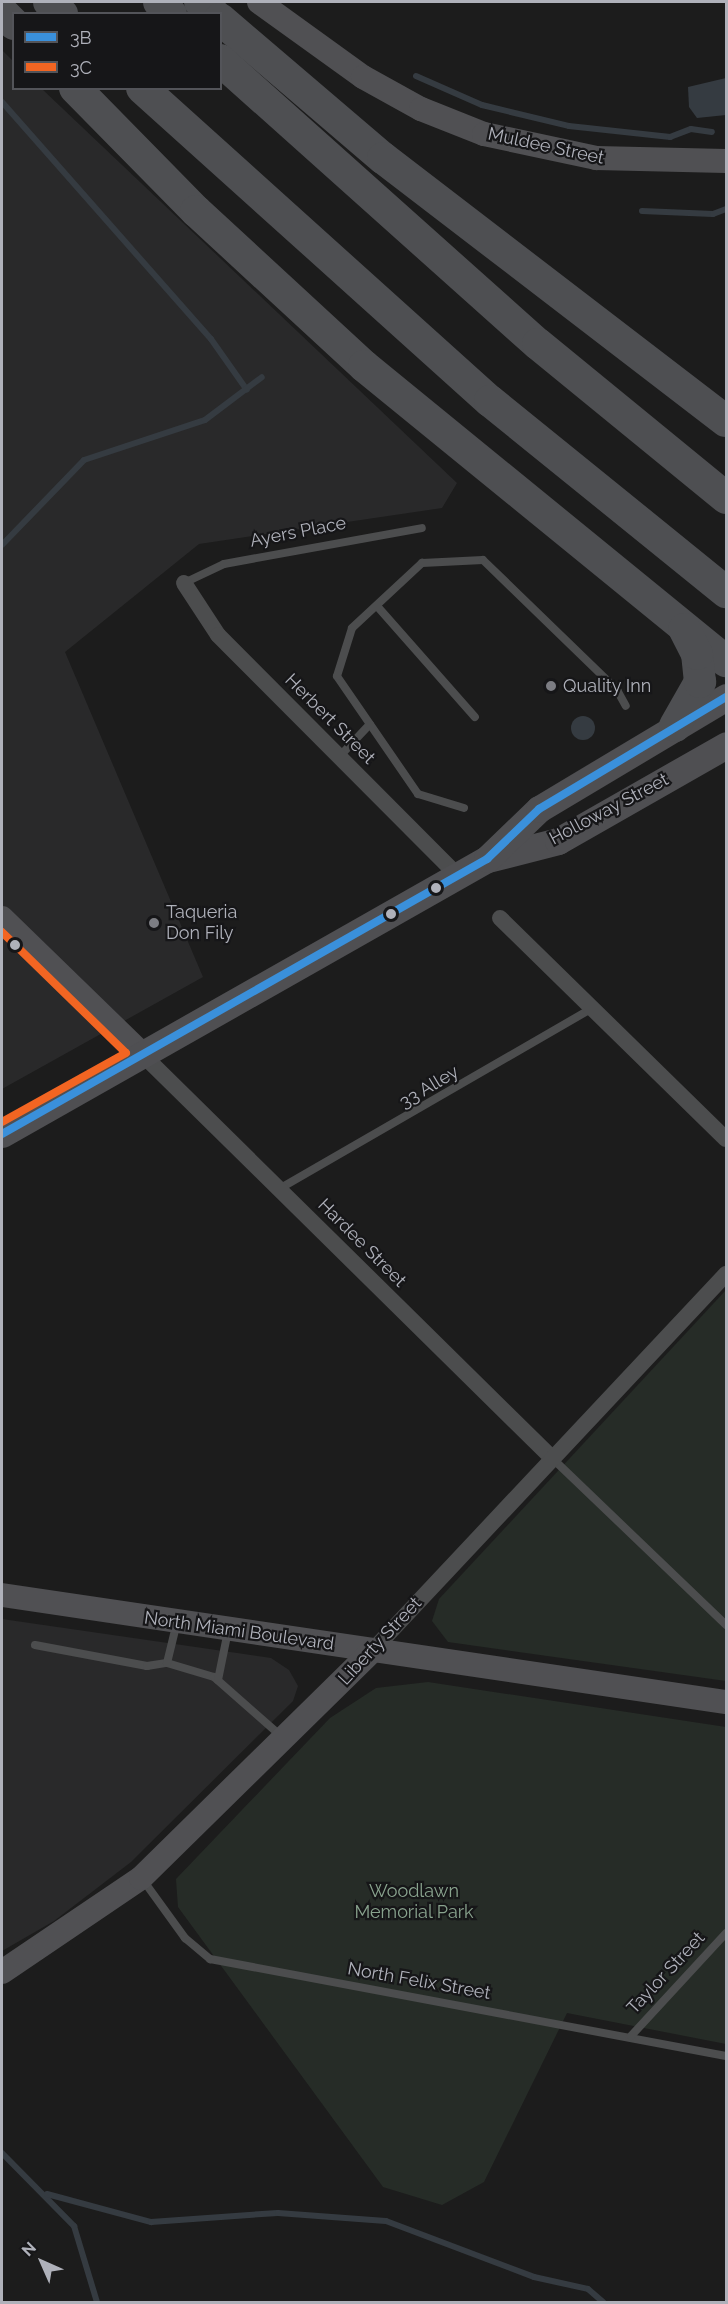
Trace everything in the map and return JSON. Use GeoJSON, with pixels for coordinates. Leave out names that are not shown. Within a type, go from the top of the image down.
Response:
{"type":"FeatureCollection","features":[{"type":"Feature","properties":{"kind":"highway"},"geometry":{"type":"LineString","coordinates":[[200,2],[212,12]]}},
{"type":"Feature","properties":{"kind":"highway"},"geometry":{"type":"LineString","coordinates":[[222,21],[383,158],[726,421]]}},
{"type":"Feature","properties":{"kind":"highway"},"geometry":{"type":"LineString","coordinates":[[222,62],[538,344],[726,498]]}},
{"type":"Feature","properties":{"kind":"highway"},"geometry":{"type":"LineString","coordinates":[[77,90],[196,211],[364,366],[726,661]]}},
{"type":"Feature","properties":{"kind":"highway"},"geometry":{"type":"LineString","coordinates":[[144,90],[490,401],[726,592]]}},
{"type":"Feature","properties":{"kind":"highway"},"geometry":{"type":"LineString","coordinates":[[675,726],[700,682],[697,654],[684,628]]}},
{"type":"Feature","properties":{"kind":"main road","name":"Holloway Street"},"geometry":{"type":"LineString","coordinates":[[2,1134],[487,859],[538,809],[675,726],[726,698]]}},
{"type":"Feature","properties":{"kind":"main road","name":"Holloway Street"},"geometry":{"type":"LineString","coordinates":[[487,859],[558,841],[726,745]]}},
{"type":"Feature","properties":{"kind":"street","name":"Muldee Street"},"geometry":{"type":"LineString","coordinates":[[259,2],[363,77],[421,109],[484,134],[596,158],[726,161]]}},
{"type":"Feature","properties":{"kind":"street","name":"Herbert Street"},"geometry":{"type":"LineString","coordinates":[[184,583],[218,635],[458,876]]}},
{"type":"Feature","properties":{"kind":"street"},"geometry":{"type":"LineString","coordinates":[[2,918],[143,1055]]}},
{"type":"Feature","properties":{"kind":"street"},"geometry":{"type":"LineString","coordinates":[[500,918],[726,1139]]}},
{"type":"Feature","properties":{"kind":"street","name":"Hardee Street"},"geometry":{"type":"LineString","coordinates":[[143,1055],[553,1459]]}},
{"type":"Feature","properties":{"kind":"street","name":"Liberty Street"},"geometry":{"type":"LineString","coordinates":[[2,1972],[141,1878],[286,1740],[726,1274]]}},
{"type":"Feature","properties":{"kind":"street","name":"North Miami Boulevard"},"geometry":{"type":"LineString","coordinates":[[2,1596],[726,1702]]}},
{"type":"Feature","properties":{"kind":"lane","name":"Ayers Place"},"geometry":{"type":"LineString","coordinates":[[184,583],[224,564],[422,528]]}},
{"type":"Feature","properties":{"kind":"lane"},"geometry":{"type":"LineString","coordinates":[[464,808],[418,794],[337,676],[352,628],[422,562],[483,560],[617,690],[626,706]]}},
{"type":"Feature","properties":{"kind":"lane"},"geometry":{"type":"LineString","coordinates":[[376,606],[475,717]]}},
{"type":"Feature","properties":{"kind":"lane"},"geometry":{"type":"LineString","coordinates":[[339,757],[370,724]]}},
{"type":"Feature","properties":{"kind":"lane","name":"33 Alley"},"geometry":{"type":"LineString","coordinates":[[279,1189],[592,1008]]}},
{"type":"Feature","properties":{"kind":"lane"},"geometry":{"type":"LineString","coordinates":[[553,1459],[726,1625]]}},
{"type":"Feature","properties":{"kind":"lane"},"geometry":{"type":"LineString","coordinates":[[168,1664],[177,1622]]}},
{"type":"Feature","properties":{"kind":"lane"},"geometry":{"type":"LineString","coordinates":[[218,1680],[229,1629]]}},
{"type":"Feature","properties":{"kind":"lane"},"geometry":{"type":"LineString","coordinates":[[34,1645],[147,1666],[168,1664],[218,1680],[286,1740]]}},
{"type":"Feature","properties":{"kind":"lane","name":"North Felix Street"},"geometry":{"type":"LineString","coordinates":[[141,1878],[185,1938],[210,1959],[631,2036],[726,2056]]}},
{"type":"Feature","properties":{"kind":"lane","name":"Taylor Street"},"geometry":{"type":"LineString","coordinates":[[631,2036],[726,1933]]}},
{"type":"Feature","properties":{"kind":"shaded area"},"geometry":{"type":"Polygon","coordinates":[[[2,50],[12,60],[12,90],[43,90],[457,483],[442,508],[199,544],[65,652],[203,977],[2,1089],[2,50]]]}},
{"type":"Feature","properties":{"kind":"shaded area"},"geometry":{"type":"Polygon","coordinates":[[[726,78],[726,115],[697,118],[689,107],[688,87],[726,78]]]}},
{"type":"Feature","properties":{"kind":"shaded area"},"geometry":{"type":"Polygon","coordinates":[[[583,716],[588,717],[594,723],[594,733],[588,739],[583,740],[578,739],[572,733],[571,728],[572,723],[578,717],[583,716]]]}},
{"type":"Feature","properties":{"kind":"shaded area"},"geometry":{"type":"Polygon","coordinates":[[[2,1619],[271,1658],[289,1670],[298,1686],[293,1701],[131,1862],[54,1921],[2,1951],[2,1619]]]}},
{"type":"Feature","properties":{"kind":"green space"},"geometry":{"type":"Polygon","coordinates":[[[726,1290],[726,1681],[448,1642],[432,1621],[439,1599],[726,1290]]]}},
{"type":"Feature","properties":{"kind":"green space","name":"Woodlawn Memorial Park"},"geometry":{"type":"Polygon","coordinates":[[[428,1682],[726,1727],[726,2044],[567,2013],[484,2182],[442,2205],[383,2187],[178,1907],[176,1879],[330,1718],[376,1688],[428,1682]]]}},
{"type":"Feature","properties":{"kind":"waterway"},"geometry":{"type":"LineString","coordinates":[[416,76],[482,105],[569,126],[670,137],[691,129],[712,132]]}},
{"type":"Feature","properties":{"kind":"waterway"},"geometry":{"type":"LineString","coordinates":[[2,102],[211,339],[247,390]]}},
{"type":"Feature","properties":{"kind":"waterway"},"geometry":{"type":"LineString","coordinates":[[642,211],[713,214],[726,209]]}},
{"type":"Feature","properties":{"kind":"waterway"},"geometry":{"type":"LineString","coordinates":[[2,545],[84,460],[205,420],[262,377]]}},
{"type":"Feature","properties":{"kind":"waterway"},"geometry":{"type":"LineString","coordinates":[[2,2153],[74,2226],[97,2302]]}},
{"type":"Feature","properties":{"kind":"waterway"},"geometry":{"type":"LineString","coordinates":[[47,2194],[151,2222],[278,2213],[386,2221],[534,2277],[588,2289],[603,2302]]}},
{"type":"Feature","properties":{"kind":"transit line","name":"3B"},"geometry":{"type":"LineString","coordinates":[[2,1134],[487,859],[539,809],[726,697]]}},
{"type":"Feature","properties":{"kind":"transit line","name":"3C"},"geometry":{"type":"LineString","coordinates":[[2,932],[126,1053],[2,1122]]}},
{"type":"Feature","properties":{"kind":"place","name":"Quality Inn"},"geometry":{"type":"Point","coordinates":[551,686]}},
{"type":"Feature","properties":{"kind":"place","name":"Taqueria Don Fily"},"geometry":{"type":"Point","coordinates":[154,923]}}]}
